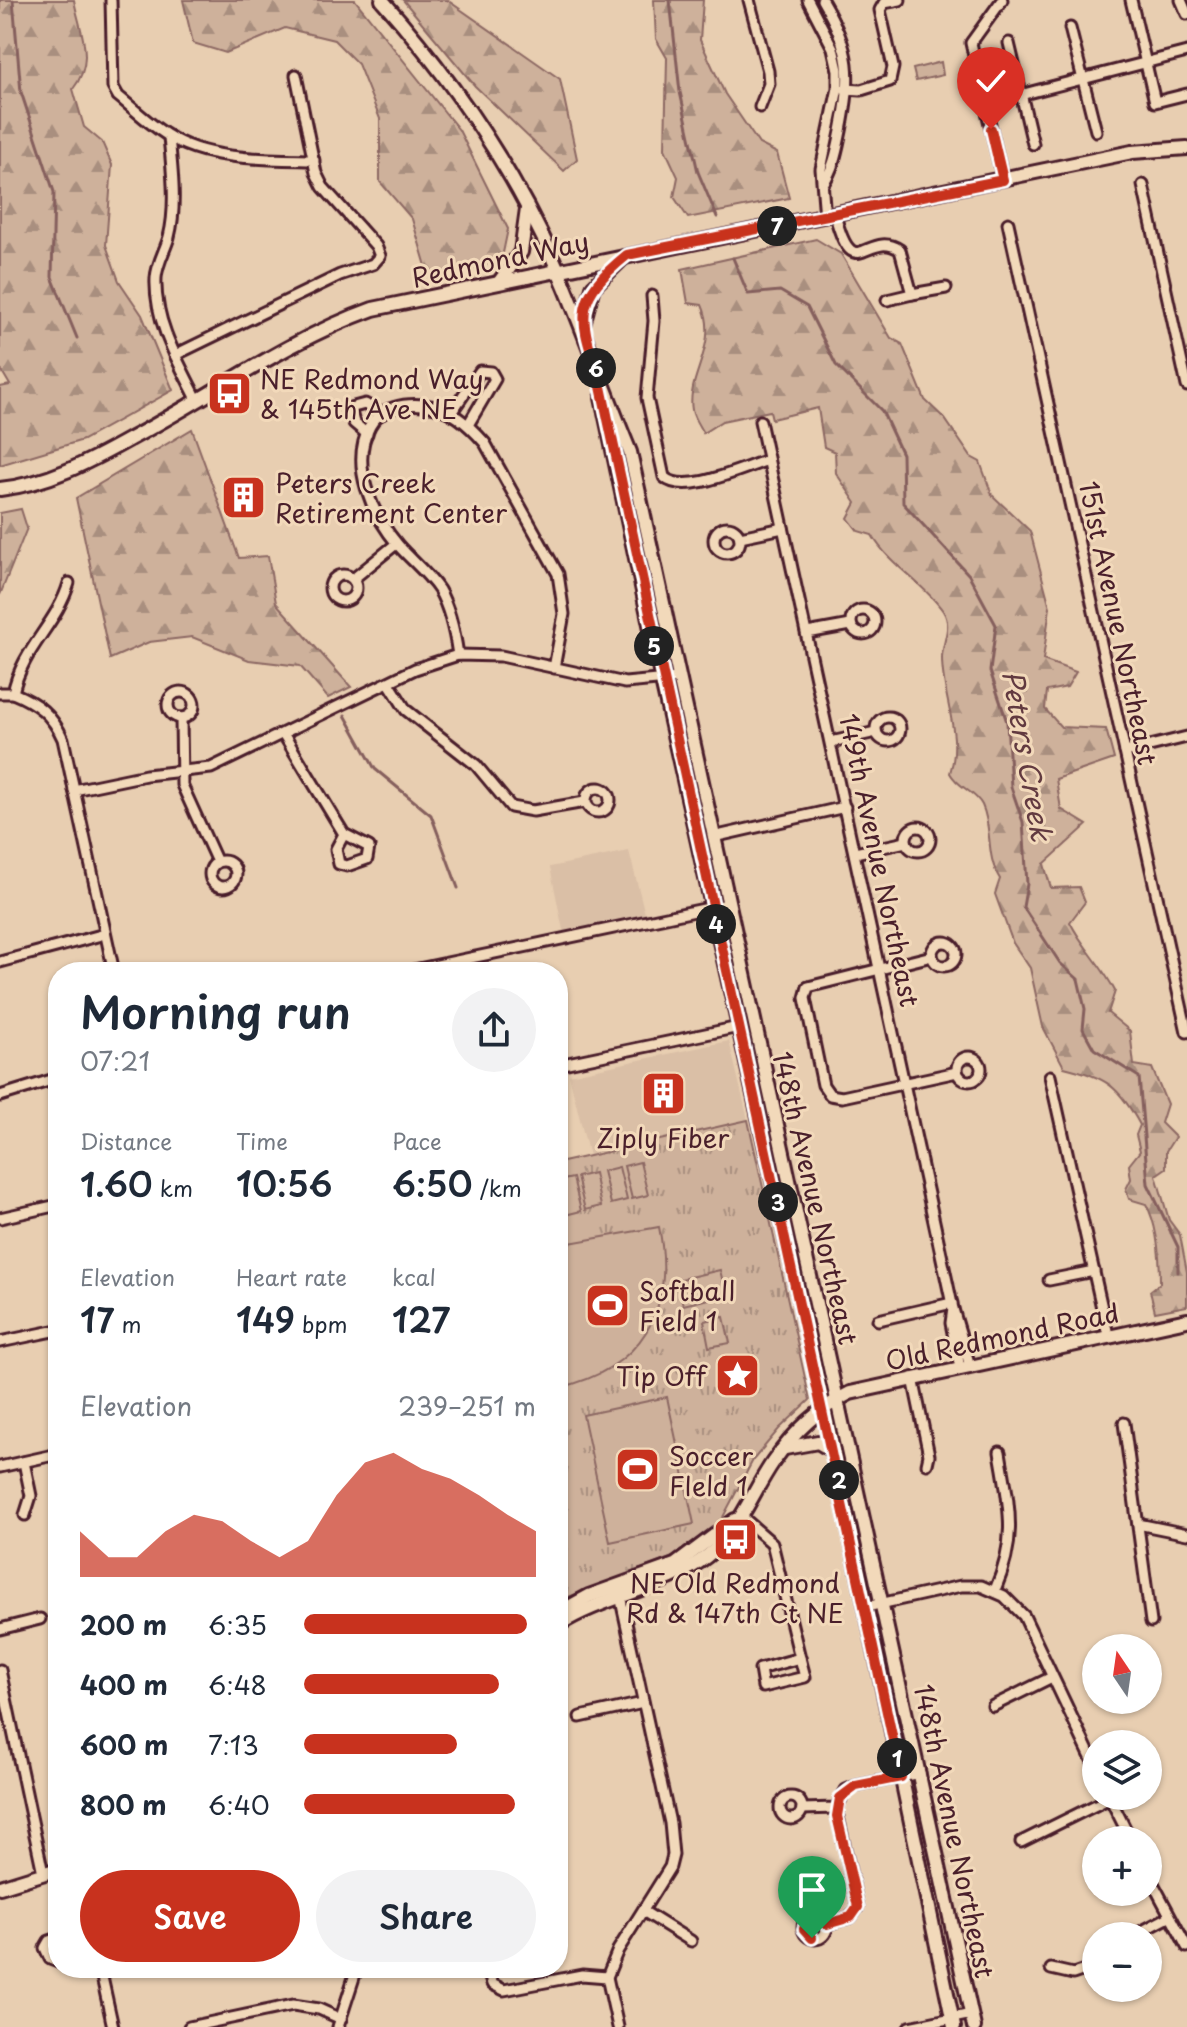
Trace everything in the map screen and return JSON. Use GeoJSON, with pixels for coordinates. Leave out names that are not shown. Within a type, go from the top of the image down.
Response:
{"type":"FeatureCollection","features":[{"type":"Feature","properties":{"kind":"main road","name":"148th Avenue Northeast"},"geometry":{"type":"LineString","coordinates":[[382,0],[474,119],[527,209],[558,270],[630,452],[973,2020]]}},
{"type":"Feature","properties":{"kind":"main road","name":"Redmond Way"},"geometry":{"type":"LineString","coordinates":[[0,489],[51,478],[93,459],[340,321],[385,306],[1132,152],[1187,148]]}},
{"type":"Feature","properties":{"kind":"main road"},"geometry":{"type":"LineString","coordinates":[[500,281],[521,252],[527,209]]}},
{"type":"Feature","properties":{"kind":"main road"},"geometry":{"type":"LineString","coordinates":[[582,330],[593,287],[627,255]]}},
{"type":"Feature","properties":{"kind":"main road","name":"148th Avenue Northeast"},"geometry":{"type":"LineString","coordinates":[[600,382],[662,681],[824,1409],[953,2022]]}},
{"type":"Feature","properties":{"kind":"main road","name":"Old Redmond Road"},"geometry":{"type":"LineString","coordinates":[[568,1609],[618,1590],[679,1574],[706,1557],[726,1539],[782,1449],[805,1423],[839,1399],[863,1388],[1187,1320]]}},
{"type":"Feature","properties":{"kind":"main road"},"geometry":{"type":"LineString","coordinates":[[782,1449],[807,1441],[818,1442],[833,1451]]}},
{"type":"Feature","properties":{"kind":"main road","name":"Old Redmond Road"},"geometry":{"type":"LineString","coordinates":[[568,1619],[618,1590]]}},
{"type":"Feature","properties":{"kind":"main road"},"geometry":{"type":"LineString","coordinates":[[0,1887],[48,1872]]}},
{"type":"Feature","properties":{"kind":"street"},"geometry":{"type":"LineString","coordinates":[[111,0],[113,87],[118,96],[169,137],[216,153],[250,159],[314,160]]}},
{"type":"Feature","properties":{"kind":"street"},"geometry":{"type":"LineString","coordinates":[[749,0],[768,71],[769,84],[760,107]]}},
{"type":"Feature","properties":{"kind":"street"},"geometry":{"type":"LineString","coordinates":[[808,0],[833,48],[838,88],[821,169],[830,216],[842,245],[848,250],[859,252],[888,245],[900,250],[912,294]]}},
{"type":"Feature","properties":{"kind":"street"},"geometry":{"type":"LineString","coordinates":[[822,0],[846,51],[849,90],[831,172],[823,184]]}},
{"type":"Feature","properties":{"kind":"street"},"geometry":{"type":"LineString","coordinates":[[838,88],[849,90],[890,81],[893,67],[880,10],[884,3],[900,0]]}},
{"type":"Feature","properties":{"kind":"street"},"geometry":{"type":"LineString","coordinates":[[1002,0],[971,43],[1003,180]]}},
{"type":"Feature","properties":{"kind":"street"},"geometry":{"type":"LineString","coordinates":[[1131,0],[1155,102],[1187,94]]}},
{"type":"Feature","properties":{"kind":"street"},"geometry":{"type":"LineString","coordinates":[[1181,0],[1187,14]]}},
{"type":"Feature","properties":{"kind":"street"},"geometry":{"type":"LineString","coordinates":[[1070,28],[1096,131]]}},
{"type":"Feature","properties":{"kind":"street"},"geometry":{"type":"LineString","coordinates":[[1009,43],[1033,144]]}},
{"type":"Feature","properties":{"kind":"street"},"geometry":{"type":"LineString","coordinates":[[985,104],[1187,52]]}},
{"type":"Feature","properties":{"kind":"street"},"geometry":{"type":"LineString","coordinates":[[175,355],[340,275],[373,264],[380,256],[376,246],[350,213],[323,187],[314,160],[296,75]]}},
{"type":"Feature","properties":{"kind":"street"},"geometry":{"type":"LineString","coordinates":[[169,137],[173,195],[169,235],[156,278],[162,324],[198,401]]}},
{"type":"Feature","properties":{"kind":"street"},"geometry":{"type":"LineString","coordinates":[[1143,185],[1187,386]]}},
{"type":"Feature","properties":{"kind":"street","name":"151st Avenue Northeast"},"geometry":{"type":"LineString","coordinates":[[1008,223],[1187,1032]]}},
{"type":"Feature","properties":{"kind":"street"},"geometry":{"type":"LineString","coordinates":[[887,300],[946,288]]}},
{"type":"Feature","properties":{"kind":"street"},"geometry":{"type":"LineString","coordinates":[[652,296],[654,321],[647,398],[660,469],[674,484],[692,484],[768,460]]}},
{"type":"Feature","properties":{"kind":"street"},"geometry":{"type":"LineString","coordinates":[[451,413],[480,371],[491,372],[495,379],[468,425]]}},
{"type":"Feature","properties":{"kind":"street"},"geometry":{"type":"LineString","coordinates":[[367,434],[354,423],[350,408],[365,404],[382,414]]}},
{"type":"Feature","properties":{"kind":"street"},"geometry":{"type":"LineString","coordinates":[[458,655],[438,589],[396,544],[375,512],[363,476],[367,434],[372,422],[382,414],[406,405],[435,406],[451,413],[485,443],[558,574],[564,614],[554,668]]}},
{"type":"Feature","properties":{"kind":"street","name":"149th Avenue Northeast"},"geometry":{"type":"LineString","coordinates":[[760,421],[906,1083],[953,1306],[951,1323],[965,1367]]}},
{"type":"Feature","properties":{"kind":"street"},"geometry":{"type":"LineString","coordinates":[[740,537],[783,528]]}},
{"type":"Feature","properties":{"kind":"street"},"geometry":{"type":"LineString","coordinates":[[353,579],[396,544]]}},
{"type":"Feature","properties":{"kind":"street"},"geometry":{"type":"LineString","coordinates":[[13,693],[20,664],[61,607],[69,583]]}},
{"type":"Feature","properties":{"kind":"street"},"geometry":{"type":"LineString","coordinates":[[807,633],[851,625]]}},
{"type":"Feature","properties":{"kind":"street"},"geometry":{"type":"LineString","coordinates":[[74,790],[211,768],[431,663],[458,655],[501,656],[625,683],[678,678]]}},
{"type":"Feature","properties":{"kind":"street"},"geometry":{"type":"LineString","coordinates":[[389,683],[406,710],[476,765],[511,807],[533,811],[585,802]]}},
{"type":"Feature","properties":{"kind":"street"},"geometry":{"type":"LineString","coordinates":[[0,693],[13,693],[32,701],[56,724],[74,790],[112,962]]}},
{"type":"Feature","properties":{"kind":"street"},"geometry":{"type":"LineString","coordinates":[[181,718],[181,772],[187,802],[217,862]]}},
{"type":"Feature","properties":{"kind":"street"},"geometry":{"type":"LineString","coordinates":[[831,742],[876,732]]}},
{"type":"Feature","properties":{"kind":"street"},"geometry":{"type":"LineString","coordinates":[[284,735],[344,834]]}},
{"type":"Feature","properties":{"kind":"street"},"geometry":{"type":"LineString","coordinates":[[1125,752],[1187,737]]}},
{"type":"Feature","properties":{"kind":"street"},"geometry":{"type":"LineString","coordinates":[[713,837],[845,807]]}},
{"type":"Feature","properties":{"kind":"street"},"geometry":{"type":"LineString","coordinates":[[855,853],[906,842]]}},
{"type":"Feature","properties":{"kind":"street"},"geometry":{"type":"LineString","coordinates":[[452,962],[728,904]]}},
{"type":"Feature","properties":{"kind":"street"},"geometry":{"type":"LineString","coordinates":[[0,962],[105,934]]}},
{"type":"Feature","properties":{"kind":"street"},"geometry":{"type":"LineString","coordinates":[[932,956],[808,987],[805,998],[823,1085],[830,1095],[842,1097],[957,1072]]}},
{"type":"Feature","properties":{"kind":"street"},"geometry":{"type":"LineString","coordinates":[[568,1063],[739,1027]]}},
{"type":"Feature","properties":{"kind":"street"},"geometry":{"type":"LineString","coordinates":[[1050,1076],[1108,1335]]}},
{"type":"Feature","properties":{"kind":"street"},"geometry":{"type":"LineString","coordinates":[[0,1096],[48,1081]]}},
{"type":"Feature","properties":{"kind":"street"},"geometry":{"type":"LineString","coordinates":[[0,1218],[48,1207]]}},
{"type":"Feature","properties":{"kind":"street"},"geometry":{"type":"LineString","coordinates":[[1049,1280],[1094,1271]]}},
{"type":"Feature","properties":{"kind":"street"},"geometry":{"type":"LineString","coordinates":[[878,1320],[953,1306]]}},
{"type":"Feature","properties":{"kind":"street"},"geometry":{"type":"LineString","coordinates":[[0,1342],[48,1332]]}},
{"type":"Feature","properties":{"kind":"street"},"geometry":{"type":"LineString","coordinates":[[913,1378],[929,1455],[927,1464]]}},
{"type":"Feature","properties":{"kind":"street"},"geometry":{"type":"LineString","coordinates":[[1124,1423],[1151,1622]]}},
{"type":"Feature","properties":{"kind":"street"},"geometry":{"type":"LineString","coordinates":[[995,1590],[1009,1554],[1011,1533],[1000,1452]]}},
{"type":"Feature","properties":{"kind":"street"},"geometry":{"type":"LineString","coordinates":[[0,1467],[48,1456]]}},
{"type":"Feature","properties":{"kind":"street"},"geometry":{"type":"LineString","coordinates":[[24,1462],[31,1496],[25,1515]]}},
{"type":"Feature","properties":{"kind":"street"},"geometry":{"type":"LineString","coordinates":[[741,1516],[772,1543],[805,1677],[763,1687],[760,1669],[800,1658]]}},
{"type":"Feature","properties":{"kind":"street"},"geometry":{"type":"LineString","coordinates":[[1138,1524],[1187,1534]]}},
{"type":"Feature","properties":{"kind":"street"},"geometry":{"type":"LineString","coordinates":[[866,1607],[961,1586],[995,1590],[1024,1616],[1082,1739]]}},
{"type":"Feature","properties":{"kind":"street"},"geometry":{"type":"LineString","coordinates":[[618,1590],[673,1855],[618,1950],[607,1977],[618,2027]]}},
{"type":"Feature","properties":{"kind":"street"},"geometry":{"type":"LineString","coordinates":[[0,1629],[40,1619]]}},
{"type":"Feature","properties":{"kind":"street"},"geometry":{"type":"LineString","coordinates":[[0,1670],[43,1873]]}},
{"type":"Feature","properties":{"kind":"street"},"geometry":{"type":"LineString","coordinates":[[993,1706],[1052,1677]]}},
{"type":"Feature","properties":{"kind":"street"},"geometry":{"type":"LineString","coordinates":[[580,1717],[643,1703]]}},
{"type":"Feature","properties":{"kind":"street"},"geometry":{"type":"LineString","coordinates":[[827,1924],[857,1913],[836,1808],[846,1790],[920,1773]]}},
{"type":"Feature","properties":{"kind":"street"},"geometry":{"type":"LineString","coordinates":[[802,1809],[836,1808]]}},
{"type":"Feature","properties":{"kind":"street"},"geometry":{"type":"LineString","coordinates":[[1021,1842],[1084,1810]]}},
{"type":"Feature","properties":{"kind":"street"},"geometry":{"type":"LineString","coordinates":[[1162,1903],[1187,1947]]}},
{"type":"Feature","properties":{"kind":"street"},"geometry":{"type":"LineString","coordinates":[[643,1911],[691,1941]]}},
{"type":"Feature","properties":{"kind":"street"},"geometry":{"type":"LineString","coordinates":[[1160,1922],[1169,1917]]}},
{"type":"Feature","properties":{"kind":"street"},"geometry":{"type":"LineString","coordinates":[[1051,1969],[1073,1974],[1082,1971]]}},
{"type":"Feature","properties":{"kind":"street"},"geometry":{"type":"LineString","coordinates":[[568,1978],[582,1975],[607,1977]]}},
{"type":"Feature","properties":{"kind":"street"},"geometry":{"type":"LineString","coordinates":[[102,1978],[113,2027]]}},
{"type":"Feature","properties":{"kind":"street"},"geometry":{"type":"LineString","coordinates":[[189,2027],[293,2005],[319,2009],[339,2023],[354,1978]]}},
{"type":"Feature","properties":{"kind":"street"},"geometry":{"type":"LineString","coordinates":[[492,1978],[497,1988],[513,1989],[567,1978]]}},
{"type":"Feature","properties":{"kind":"street"},"geometry":{"type":"LineString","coordinates":[[909,2027],[973,2020]]}},
{"type":"Feature","properties":{"kind":"shaded area"},"geometry":{"type":"Polygon","coordinates":[[[629,851],[646,918],[564,935],[550,867],[629,851]]]}},
{"type":"Feature","properties":{"kind":"shaded area"},"geometry":{"type":"Polygon","coordinates":[[[729,1041],[748,1120],[589,1156],[569,1075],[729,1041]]]}},
{"type":"Feature","properties":{"kind":"green space"},"geometry":{"type":"Polygon","coordinates":[[[0,0],[74,0],[85,57],[84,68],[73,89],[84,127],[102,142],[112,165],[106,245],[119,281],[142,315],[173,390],[83,440],[0,465],[0,387],[10,385],[0,368],[0,0]]]}},
{"type":"Feature","properties":{"kind":"green space"},"geometry":{"type":"Polygon","coordinates":[[[183,0],[355,0],[459,130],[508,229],[503,253],[483,266],[429,276],[412,219],[380,182],[380,119],[358,64],[334,40],[285,28],[226,53],[193,43],[183,0]]]}},
{"type":"Feature","properties":{"kind":"green space"},"geometry":{"type":"Polygon","coordinates":[[[403,0],[447,0],[560,79],[577,159],[564,171],[475,86],[403,0]]]}},
{"type":"Feature","properties":{"kind":"green space"},"geometry":{"type":"Polygon","coordinates":[[[654,0],[703,0],[700,40],[725,94],[759,144],[777,153],[789,198],[688,218],[674,197],[678,177],[665,149],[667,58],[656,39],[654,0]]]}},
{"type":"Feature","properties":{"kind":"green space"},"geometry":{"type":"Polygon","coordinates":[[[941,62],[943,75],[916,81],[913,69],[941,62]]]}},
{"type":"Feature","properties":{"kind":"green space"},"geometry":{"type":"Polygon","coordinates":[[[816,239],[841,254],[891,338],[902,344],[925,400],[945,419],[971,457],[980,462],[992,495],[1030,531],[1050,607],[1043,660],[1076,672],[1067,687],[1047,691],[1045,709],[1061,727],[1106,729],[1114,759],[1056,779],[1061,809],[1087,825],[1044,864],[1051,888],[1079,887],[1085,902],[1070,922],[1115,991],[1108,1013],[1130,1031],[1134,1065],[1152,1068],[1167,1104],[1161,1123],[1175,1137],[1166,1151],[1166,1168],[1156,1175],[1169,1220],[1180,1235],[1187,1272],[1187,1306],[1155,1312],[1150,1291],[1160,1283],[1156,1232],[1146,1204],[1129,1199],[1126,1189],[1131,1179],[1129,1165],[1140,1151],[1136,1135],[1140,1125],[1110,1085],[1064,1067],[1043,1027],[1030,968],[1013,943],[995,894],[1000,879],[992,861],[982,805],[950,773],[954,745],[943,673],[942,652],[947,623],[943,611],[887,555],[872,535],[858,531],[848,518],[856,503],[836,473],[835,452],[824,447],[818,408],[772,419],[770,411],[722,421],[703,433],[695,419],[691,398],[705,347],[706,319],[702,305],[688,303],[682,269],[816,239]]]}},
{"type":"Feature","properties":{"kind":"green space"},"geometry":{"type":"Polygon","coordinates":[[[192,429],[239,558],[268,556],[276,603],[351,687],[328,698],[300,666],[249,660],[192,637],[149,642],[110,659],[76,498],[192,429]]]}},
{"type":"Feature","properties":{"kind":"green space"},"geometry":{"type":"Polygon","coordinates":[[[21,509],[27,528],[0,595],[0,513],[21,509]]]}},
{"type":"Feature","properties":{"kind":"green space"},"geometry":{"type":"Polygon","coordinates":[[[748,1120],[810,1400],[779,1429],[753,1460],[721,1521],[691,1550],[568,1597],[568,1161],[748,1120]]]}},
{"type":"Feature","properties":{"kind":"green space"},"geometry":{"type":"Polygon","coordinates":[[[640,1162],[648,1195],[632,1199],[624,1166],[640,1162]]]}},
{"type":"Feature","properties":{"kind":"green space"},"geometry":{"type":"Polygon","coordinates":[[[619,1167],[627,1200],[611,1204],[603,1171],[619,1167]]]}},
{"type":"Feature","properties":{"kind":"green space"},"geometry":{"type":"Polygon","coordinates":[[[594,1173],[601,1206],[585,1210],[577,1177],[594,1173]]]}},
{"type":"Feature","properties":{"kind":"green space"},"geometry":{"type":"Polygon","coordinates":[[[573,1178],[581,1211],[568,1214],[568,1179],[573,1178]]]}},
{"type":"Feature","properties":{"kind":"green space","name":"Softball Field 1"},"geometry":{"type":"Polygon","coordinates":[[[659,1227],[663,1257],[657,1309],[646,1332],[631,1351],[612,1366],[568,1385],[568,1243],[659,1227]]]}},
{"type":"Feature","properties":{"kind":"green space"},"geometry":{"type":"Polygon","coordinates":[[[720,1270],[726,1295],[683,1305],[677,1280],[720,1270]]]}},
{"type":"Feature","properties":{"kind":"green space"},"geometry":{"type":"Polygon","coordinates":[[[724,1317],[730,1343],[709,1347],[704,1321],[724,1317]]]}},
{"type":"Feature","properties":{"kind":"green space","name":"Soccer FIeld 1"},"geometry":{"type":"Polygon","coordinates":[[[667,1397],[694,1524],[610,1542],[583,1415],[667,1397]]]}},
{"type":"Feature","properties":{"kind":"waterway"},"geometry":{"type":"LineString","coordinates":[[13,0],[21,92],[54,192],[52,277],[77,338]]}},
{"type":"Feature","properties":{"kind":"waterway","name":"Peters Creek"},"geometry":{"type":"LineString","coordinates":[[670,0],[680,92],[698,172],[717,217]]}},
{"type":"Feature","properties":{"kind":"waterway","name":"Peters Creek"},"geometry":{"type":"LineString","coordinates":[[733,258],[748,294],[780,291],[807,307],[836,365],[882,411],[902,454],[903,503],[969,575],[996,625],[990,671],[1007,722],[1011,787],[1023,822],[1027,884],[1023,907],[1060,963],[1078,979],[1085,1009],[1083,1029],[1094,1049],[1139,1077],[1148,1184],[1178,1247],[1178,1272]]}},
{"type":"Feature","properties":{"kind":"waterway"},"geometry":{"type":"LineString","coordinates":[[345,715],[375,769],[431,815],[458,888]]}},
{"type":"Feature","properties":{"kind":"place","name":"NE Redmond Way & 145th Ave NE"},"geometry":{"type":"Point","coordinates":[229,393]}},
{"type":"Feature","properties":{"kind":"place","name":"Peters Creek Retirement Center"},"geometry":{"type":"Point","coordinates":[244,497]}},
{"type":"Feature","properties":{"kind":"place","name":"Ziply Fiber"},"geometry":{"type":"Point","coordinates":[663,1094]}},
{"type":"Feature","properties":{"kind":"place","name":"Softball Field 1"},"geometry":{"type":"Point","coordinates":[608,1305]}},
{"type":"Feature","properties":{"kind":"place","name":"Tip Off"},"geometry":{"type":"Point","coordinates":[737,1375]}},
{"type":"Feature","properties":{"kind":"place","name":"Soccer FIeld 1"},"geometry":{"type":"Point","coordinates":[638,1470]}},
{"type":"Feature","properties":{"kind":"place","name":"NE Old Redmond Rd & 147th Ct NE"},"geometry":{"type":"Point","coordinates":[735,1539]}},
{"type":"Feature","properties":{"kind":"route"},"geometry":{"type":"LineString","coordinates":[[812,1938],[804,1929],[808,1918],[818,1916],[827,1924],[857,1913],[837,1816],[840,1798],[846,1790],[856,1786],[901,1777],[821,1394],[605,418],[600,382],[582,330],[593,287],[627,255],[1003,180],[991,129]]}}]}
